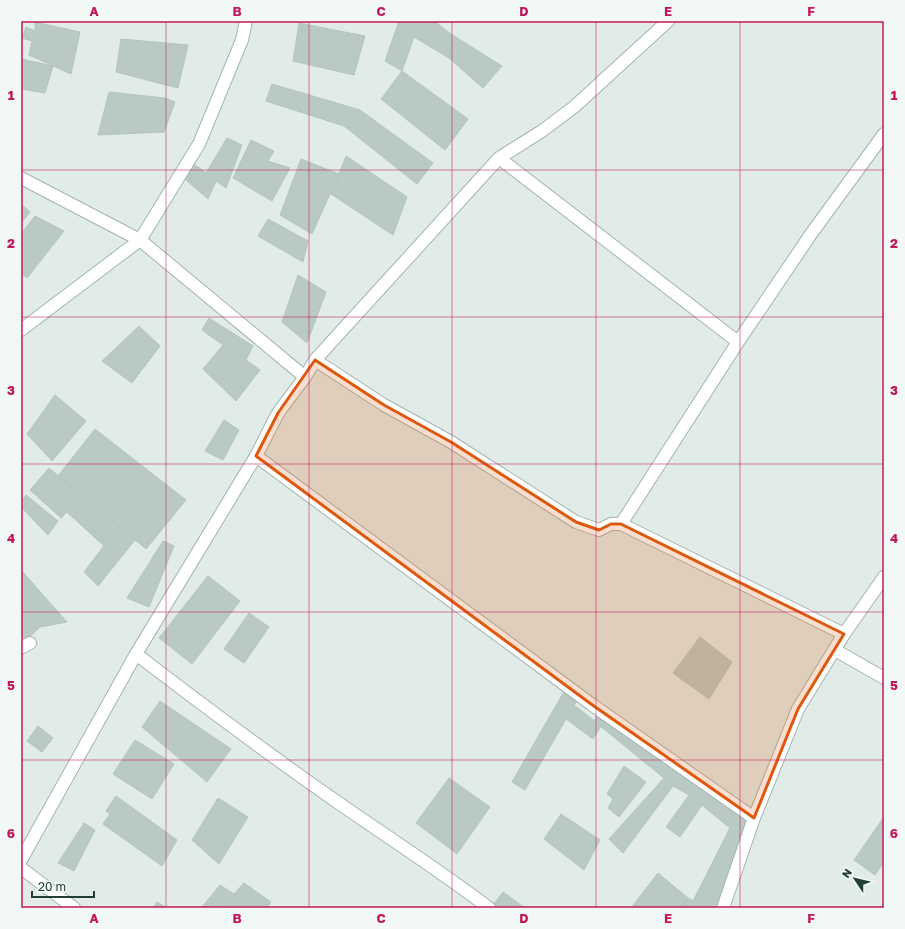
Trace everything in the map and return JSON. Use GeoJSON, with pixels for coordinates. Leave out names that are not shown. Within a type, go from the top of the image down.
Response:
{"type":"FeatureCollection","features":[{"type":"Feature","properties":{"kind":"street"},"geometry":{"type":"LineString","coordinates":[[21,330],[140,240],[199,144],[242,40],[246,21]]}},
{"type":"Feature","properties":{"kind":"street"},"geometry":{"type":"LineString","coordinates":[[21,860],[136,654],[256,456],[278,413],[305,377],[315,360],[499,158],[542,131],[574,107],[668,21]]}},
{"type":"Feature","properties":{"kind":"street"},"geometry":{"type":"LineString","coordinates":[[621,524],[738,342],[811,234],[884,134]]}},
{"type":"Feature","properties":{"kind":"street"},"geometry":{"type":"LineString","coordinates":[[499,158],[738,342]]}},
{"type":"Feature","properties":{"kind":"street"},"geometry":{"type":"LineString","coordinates":[[21,178],[140,240],[305,377]]}},
{"type":"Feature","properties":{"kind":"street"},"geometry":{"type":"LineString","coordinates":[[315,360],[384,405],[451,442],[576,522],[599,530],[611,524],[621,524],[844,634]]}},
{"type":"Feature","properties":{"kind":"street"},"geometry":{"type":"LineString","coordinates":[[256,456],[591,704],[754,818]]}},
{"type":"Feature","properties":{"kind":"street"},"geometry":{"type":"LineString","coordinates":[[723,908],[754,818],[798,709],[844,634],[884,577]]}},
{"type":"Feature","properties":{"kind":"street"},"geometry":{"type":"LineString","coordinates":[[835,650],[884,678]]}},
{"type":"Feature","properties":{"kind":"street"},"geometry":{"type":"LineString","coordinates":[[136,654],[237,732],[344,807],[447,876],[489,908]]}},
{"type":"Feature","properties":{"kind":"street"},"geometry":{"type":"LineString","coordinates":[[21,868],[68,907]]}},
{"type":"Feature","properties":{"kind":"highlighted area"},"geometry":{"type":"Polygon","coordinates":[[[315,360],[384,405],[451,442],[576,522],[599,530],[611,524],[621,524],[844,634],[798,709],[754,818],[591,704],[256,456],[278,413],[315,360]]]}},
{"type":"Feature","properties":{"kind":"building"},"geometry":{"type":"Polygon","coordinates":[[[399,21],[434,21],[454,36],[449,58],[414,37],[402,71],[385,61],[399,21]]]}},
{"type":"Feature","properties":{"kind":"building"},"geometry":{"type":"Polygon","coordinates":[[[35,22],[80,32],[71,74],[29,55],[32,41],[22,38],[26,27],[35,31],[35,22]]]}},
{"type":"Feature","properties":{"kind":"building"},"geometry":{"type":"Polygon","coordinates":[[[299,23],[365,36],[354,75],[293,61],[299,23]]]}},
{"type":"Feature","properties":{"kind":"building"},"geometry":{"type":"Polygon","coordinates":[[[454,36],[502,66],[483,88],[449,58],[454,36]]]}},
{"type":"Feature","properties":{"kind":"building"},"geometry":{"type":"Polygon","coordinates":[[[121,39],[188,45],[178,88],[116,72],[121,39]]]}},
{"type":"Feature","properties":{"kind":"building"},"geometry":{"type":"Polygon","coordinates":[[[21,59],[53,66],[45,93],[21,89],[21,59]]]}},
{"type":"Feature","properties":{"kind":"building"},"geometry":{"type":"Polygon","coordinates":[[[402,71],[468,119],[445,150],[381,99],[402,71]]]}},
{"type":"Feature","properties":{"kind":"building"},"geometry":{"type":"Polygon","coordinates":[[[272,84],[360,110],[433,163],[417,184],[344,126],[266,101],[272,84]]]}},
{"type":"Feature","properties":{"kind":"building"},"geometry":{"type":"Polygon","coordinates":[[[109,92],[165,98],[175,102],[164,132],[98,135],[109,92]]]}},
{"type":"Feature","properties":{"kind":"building"},"geometry":{"type":"Polygon","coordinates":[[[227,138],[242,145],[226,188],[216,181],[208,199],[186,180],[194,164],[206,173],[227,138]]]}},
{"type":"Feature","properties":{"kind":"building"},"geometry":{"type":"Polygon","coordinates":[[[251,140],[274,151],[268,161],[290,168],[272,201],[233,178],[251,140]]]}},
{"type":"Feature","properties":{"kind":"building"},"geometry":{"type":"Polygon","coordinates":[[[346,156],[407,197],[393,235],[331,194],[346,156]]]}},
{"type":"Feature","properties":{"kind":"building"},"geometry":{"type":"Polygon","coordinates":[[[301,159],[339,174],[312,234],[280,215],[301,159]]]}},
{"type":"Feature","properties":{"kind":"building"},"geometry":{"type":"Polygon","coordinates":[[[21,204],[30,212],[21,223],[21,204]]]}},
{"type":"Feature","properties":{"kind":"building"},"geometry":{"type":"Polygon","coordinates":[[[35,216],[64,231],[27,278],[21,273],[21,234],[35,216]]]}},
{"type":"Feature","properties":{"kind":"building"},"geometry":{"type":"Polygon","coordinates":[[[268,219],[308,241],[303,262],[258,236],[268,219]]]}},
{"type":"Feature","properties":{"kind":"building"},"geometry":{"type":"Polygon","coordinates":[[[298,275],[326,292],[307,343],[282,322],[298,275]]]}},
{"type":"Feature","properties":{"kind":"building"},"geometry":{"type":"Polygon","coordinates":[[[209,318],[253,346],[246,360],[260,370],[236,401],[203,369],[223,345],[202,330],[209,318]]]}},
{"type":"Feature","properties":{"kind":"building"},"geometry":{"type":"Polygon","coordinates":[[[139,326],[160,346],[132,383],[102,361],[139,326]]]}},
{"type":"Feature","properties":{"kind":"building"},"geometry":{"type":"Polygon","coordinates":[[[55,395],[86,421],[52,461],[27,434],[55,395]]]}},
{"type":"Feature","properties":{"kind":"building"},"geometry":{"type":"Polygon","coordinates":[[[224,420],[239,430],[223,460],[205,451],[224,420]]]}},
{"type":"Feature","properties":{"kind":"building"},"geometry":{"type":"Polygon","coordinates":[[[95,429],[186,500],[146,549],[58,476],[95,429]]]}},
{"type":"Feature","properties":{"kind":"building"},"geometry":{"type":"Polygon","coordinates":[[[49,468],[135,540],[98,586],[84,572],[104,546],[67,512],[61,518],[30,490],[49,468]]]}},
{"type":"Feature","properties":{"kind":"building"},"geometry":{"type":"Polygon","coordinates":[[[26,495],[58,521],[48,535],[21,507],[21,502],[26,495]]]}},
{"type":"Feature","properties":{"kind":"building"},"geometry":{"type":"Polygon","coordinates":[[[163,541],[174,546],[149,607],[127,598],[163,541]]]}},
{"type":"Feature","properties":{"kind":"building"},"geometry":{"type":"Polygon","coordinates":[[[21,570],[67,622],[40,627],[26,640],[21,634],[21,570]]]}},
{"type":"Feature","properties":{"kind":"building"},"geometry":{"type":"Polygon","coordinates":[[[208,576],[240,601],[192,664],[159,638],[208,576]]]}},
{"type":"Feature","properties":{"kind":"building"},"geometry":{"type":"Polygon","coordinates":[[[249,613],[269,627],[244,663],[224,649],[249,613]]]}},
{"type":"Feature","properties":{"kind":"building"},"geometry":{"type":"Polygon","coordinates":[[[700,637],[732,662],[709,699],[673,673],[700,637]]]}},
{"type":"Feature","properties":{"kind":"building"},"geometry":{"type":"Polygon","coordinates":[[[565,690],[578,700],[574,705],[601,726],[593,739],[566,719],[525,790],[512,782],[565,690]]]}},
{"type":"Feature","properties":{"kind":"building"},"geometry":{"type":"Polygon","coordinates":[[[160,701],[231,749],[207,782],[142,727],[160,701]]]}},
{"type":"Feature","properties":{"kind":"building"},"geometry":{"type":"Polygon","coordinates":[[[600,712],[750,823],[719,908],[681,908],[688,898],[693,901],[730,828],[702,805],[680,837],[666,827],[689,795],[673,786],[623,853],[609,839],[664,778],[594,721],[600,712]]]}},
{"type":"Feature","properties":{"kind":"building"},"geometry":{"type":"Polygon","coordinates":[[[38,726],[53,738],[42,752],[27,741],[38,726]]]}},
{"type":"Feature","properties":{"kind":"building"},"geometry":{"type":"Polygon","coordinates":[[[135,740],[174,764],[152,799],[113,774],[135,740]]]}},
{"type":"Feature","properties":{"kind":"building"},"geometry":{"type":"Polygon","coordinates":[[[624,766],[646,782],[619,817],[608,808],[613,799],[607,794],[624,766]]]}},
{"type":"Feature","properties":{"kind":"building"},"geometry":{"type":"Polygon","coordinates":[[[449,778],[490,807],[457,854],[416,823],[449,778]]]}},
{"type":"Feature","properties":{"kind":"building"},"geometry":{"type":"Polygon","coordinates":[[[116,796],[177,840],[162,866],[103,824],[110,814],[106,811],[116,796]]]}},
{"type":"Feature","properties":{"kind":"building"},"geometry":{"type":"Polygon","coordinates":[[[218,798],[248,817],[219,864],[192,840],[218,798]]]}},
{"type":"Feature","properties":{"kind":"building"},"geometry":{"type":"Polygon","coordinates":[[[561,814],[600,840],[584,870],[544,839],[561,814]]]}},
{"type":"Feature","properties":{"kind":"building"},"geometry":{"type":"Polygon","coordinates":[[[884,817],[884,862],[875,875],[854,860],[884,817]]]}},
{"type":"Feature","properties":{"kind":"building"},"geometry":{"type":"Polygon","coordinates":[[[84,823],[95,830],[74,871],[58,863],[84,823]]]}},
{"type":"Feature","properties":{"kind":"building"},"geometry":{"type":"Polygon","coordinates":[[[658,873],[688,898],[681,908],[631,908],[658,873]]]}},
{"type":"Feature","properties":{"kind":"building"},"geometry":{"type":"Polygon","coordinates":[[[244,883],[271,902],[267,908],[202,907],[220,885],[234,894],[244,883]]]}},
{"type":"Feature","properties":{"kind":"building"},"geometry":{"type":"Polygon","coordinates":[[[503,892],[525,908],[497,908],[493,905],[503,892]]]}},
{"type":"Feature","properties":{"kind":"building"},"geometry":{"type":"Polygon","coordinates":[[[157,902],[167,908],[153,908],[157,902]]]}}]}
